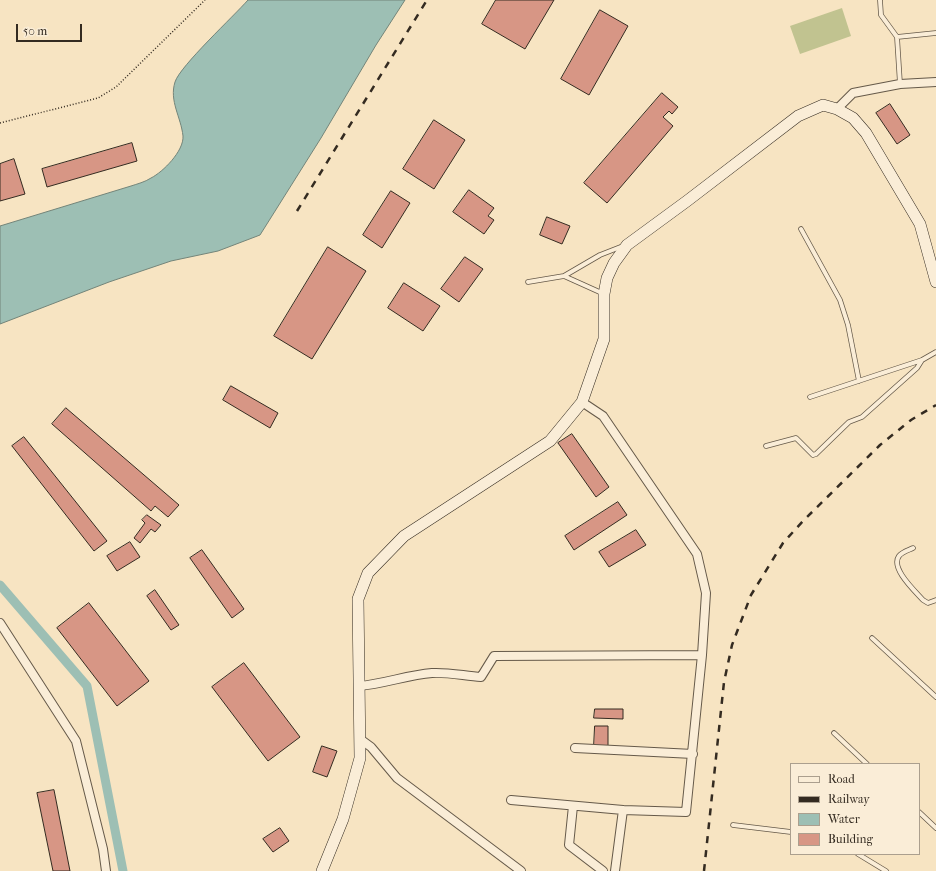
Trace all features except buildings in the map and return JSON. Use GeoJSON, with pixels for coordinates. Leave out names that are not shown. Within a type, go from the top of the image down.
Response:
{"type":"FeatureCollection","features":[{"type":"Feature","properties":{"kind":"street"},"geometry":{"type":"LineString","coordinates":[[837,108],[852,93],[900,84],[936,82]]}},
{"type":"Feature","properties":{"kind":"street"},"geometry":{"type":"LineString","coordinates":[[322,871],[343,819],[360,758],[358,599],[368,573],[404,536],[550,441],[582,402],[604,339],[604,294],[607,278],[627,245],[798,116],[823,105],[837,108],[853,118],[866,133],[920,224],[936,282]]}},
{"type":"Feature","properties":{"kind":"street"},"geometry":{"type":"LineString","coordinates":[[511,800],[623,810],[686,812],[693,754],[706,593],[697,554],[603,416],[582,402]]}},
{"type":"Feature","properties":{"kind":"street"},"geometry":{"type":"LineString","coordinates":[[2,628],[76,741],[103,849],[106,871]]}},
{"type":"Feature","properties":{"kind":"street"},"geometry":{"type":"LineString","coordinates":[[359,686],[374,684],[399,677],[434,673],[481,677],[494,656],[702,655]]}},
{"type":"Feature","properties":{"kind":"street"},"geometry":{"type":"LineString","coordinates":[[360,739],[371,748],[397,778],[521,871]]}},
{"type":"Feature","properties":{"kind":"street"},"geometry":{"type":"LineString","coordinates":[[575,748],[693,754]]}},
{"type":"Feature","properties":{"kind":"street"},"geometry":{"type":"LineString","coordinates":[[573,806],[569,845],[602,871]]}},
{"type":"Feature","properties":{"kind":"street"},"geometry":{"type":"LineString","coordinates":[[615,871],[623,810]]}},
{"type":"Feature","properties":{"kind":"lane"},"geometry":{"type":"LineString","coordinates":[[880,0],[881,15],[897,37],[900,84]]}},
{"type":"Feature","properties":{"kind":"lane"},"geometry":{"type":"LineString","coordinates":[[897,37],[936,33]]}},
{"type":"Feature","properties":{"kind":"lane"},"geometry":{"type":"LineString","coordinates":[[802,229],[840,300],[848,325],[859,381]]}},
{"type":"Feature","properties":{"kind":"lane"},"geometry":{"type":"LineString","coordinates":[[528,282],[564,276],[600,255],[627,245]]}},
{"type":"Feature","properties":{"kind":"lane"},"geometry":{"type":"LineString","coordinates":[[564,276],[604,294]]}},
{"type":"Feature","properties":{"kind":"lane"},"geometry":{"type":"LineString","coordinates":[[810,397],[922,360],[936,352]]}},
{"type":"Feature","properties":{"kind":"lane"},"geometry":{"type":"LineString","coordinates":[[766,446],[796,438],[811,453],[816,454],[849,422],[862,417],[918,368],[922,360]]}},
{"type":"Feature","properties":{"kind":"lane"},"geometry":{"type":"LineString","coordinates":[[913,548],[900,555],[896,562],[899,572],[923,600],[928,603],[936,600]]}},
{"type":"Feature","properties":{"kind":"lane"},"geometry":{"type":"LineString","coordinates":[[872,638],[936,697]]}},
{"type":"Feature","properties":{"kind":"lane"},"geometry":{"type":"LineString","coordinates":[[834,733],[866,763]]}},
{"type":"Feature","properties":{"kind":"lane"},"geometry":{"type":"LineString","coordinates":[[920,813],[936,828]]}},
{"type":"Feature","properties":{"kind":"lane"},"geometry":{"type":"LineString","coordinates":[[734,825],[790,832]]}},
{"type":"Feature","properties":{"kind":"lane"},"geometry":{"type":"LineString","coordinates":[[860,855],[886,871]]}},
{"type":"Feature","properties":{"kind":"path"},"geometry":{"type":"LineString","coordinates":[[0,123],[98,98],[116,87],[205,0]]}},
{"type":"Feature","properties":{"kind":"green space"},"geometry":{"type":"Polygon","coordinates":[[[842,8],[851,36],[800,54],[790,26],[842,8]]]}},
{"type":"Feature","properties":{"kind":"water"},"geometry":{"type":"Polygon","coordinates":[[[248,0],[405,0],[260,235],[218,251],[171,261],[109,282],[0,324],[0,226],[138,184],[156,175],[167,166],[180,148],[183,136],[173,96],[175,82],[197,53],[248,0]]]}},
{"type":"Feature","properties":{"kind":"waterway"},"geometry":{"type":"LineString","coordinates":[[0,585],[87,686],[123,871]]}},
{"type":"Feature","properties":{"kind":"railway"},"geometry":{"type":"LineString","coordinates":[[297,211],[427,0]]}},
{"type":"Feature","properties":{"kind":"railway"},"geometry":{"type":"LineString","coordinates":[[704,871],[724,682],[732,645],[751,595],[783,543],[803,521],[880,445],[911,420],[936,405]]}}]}
